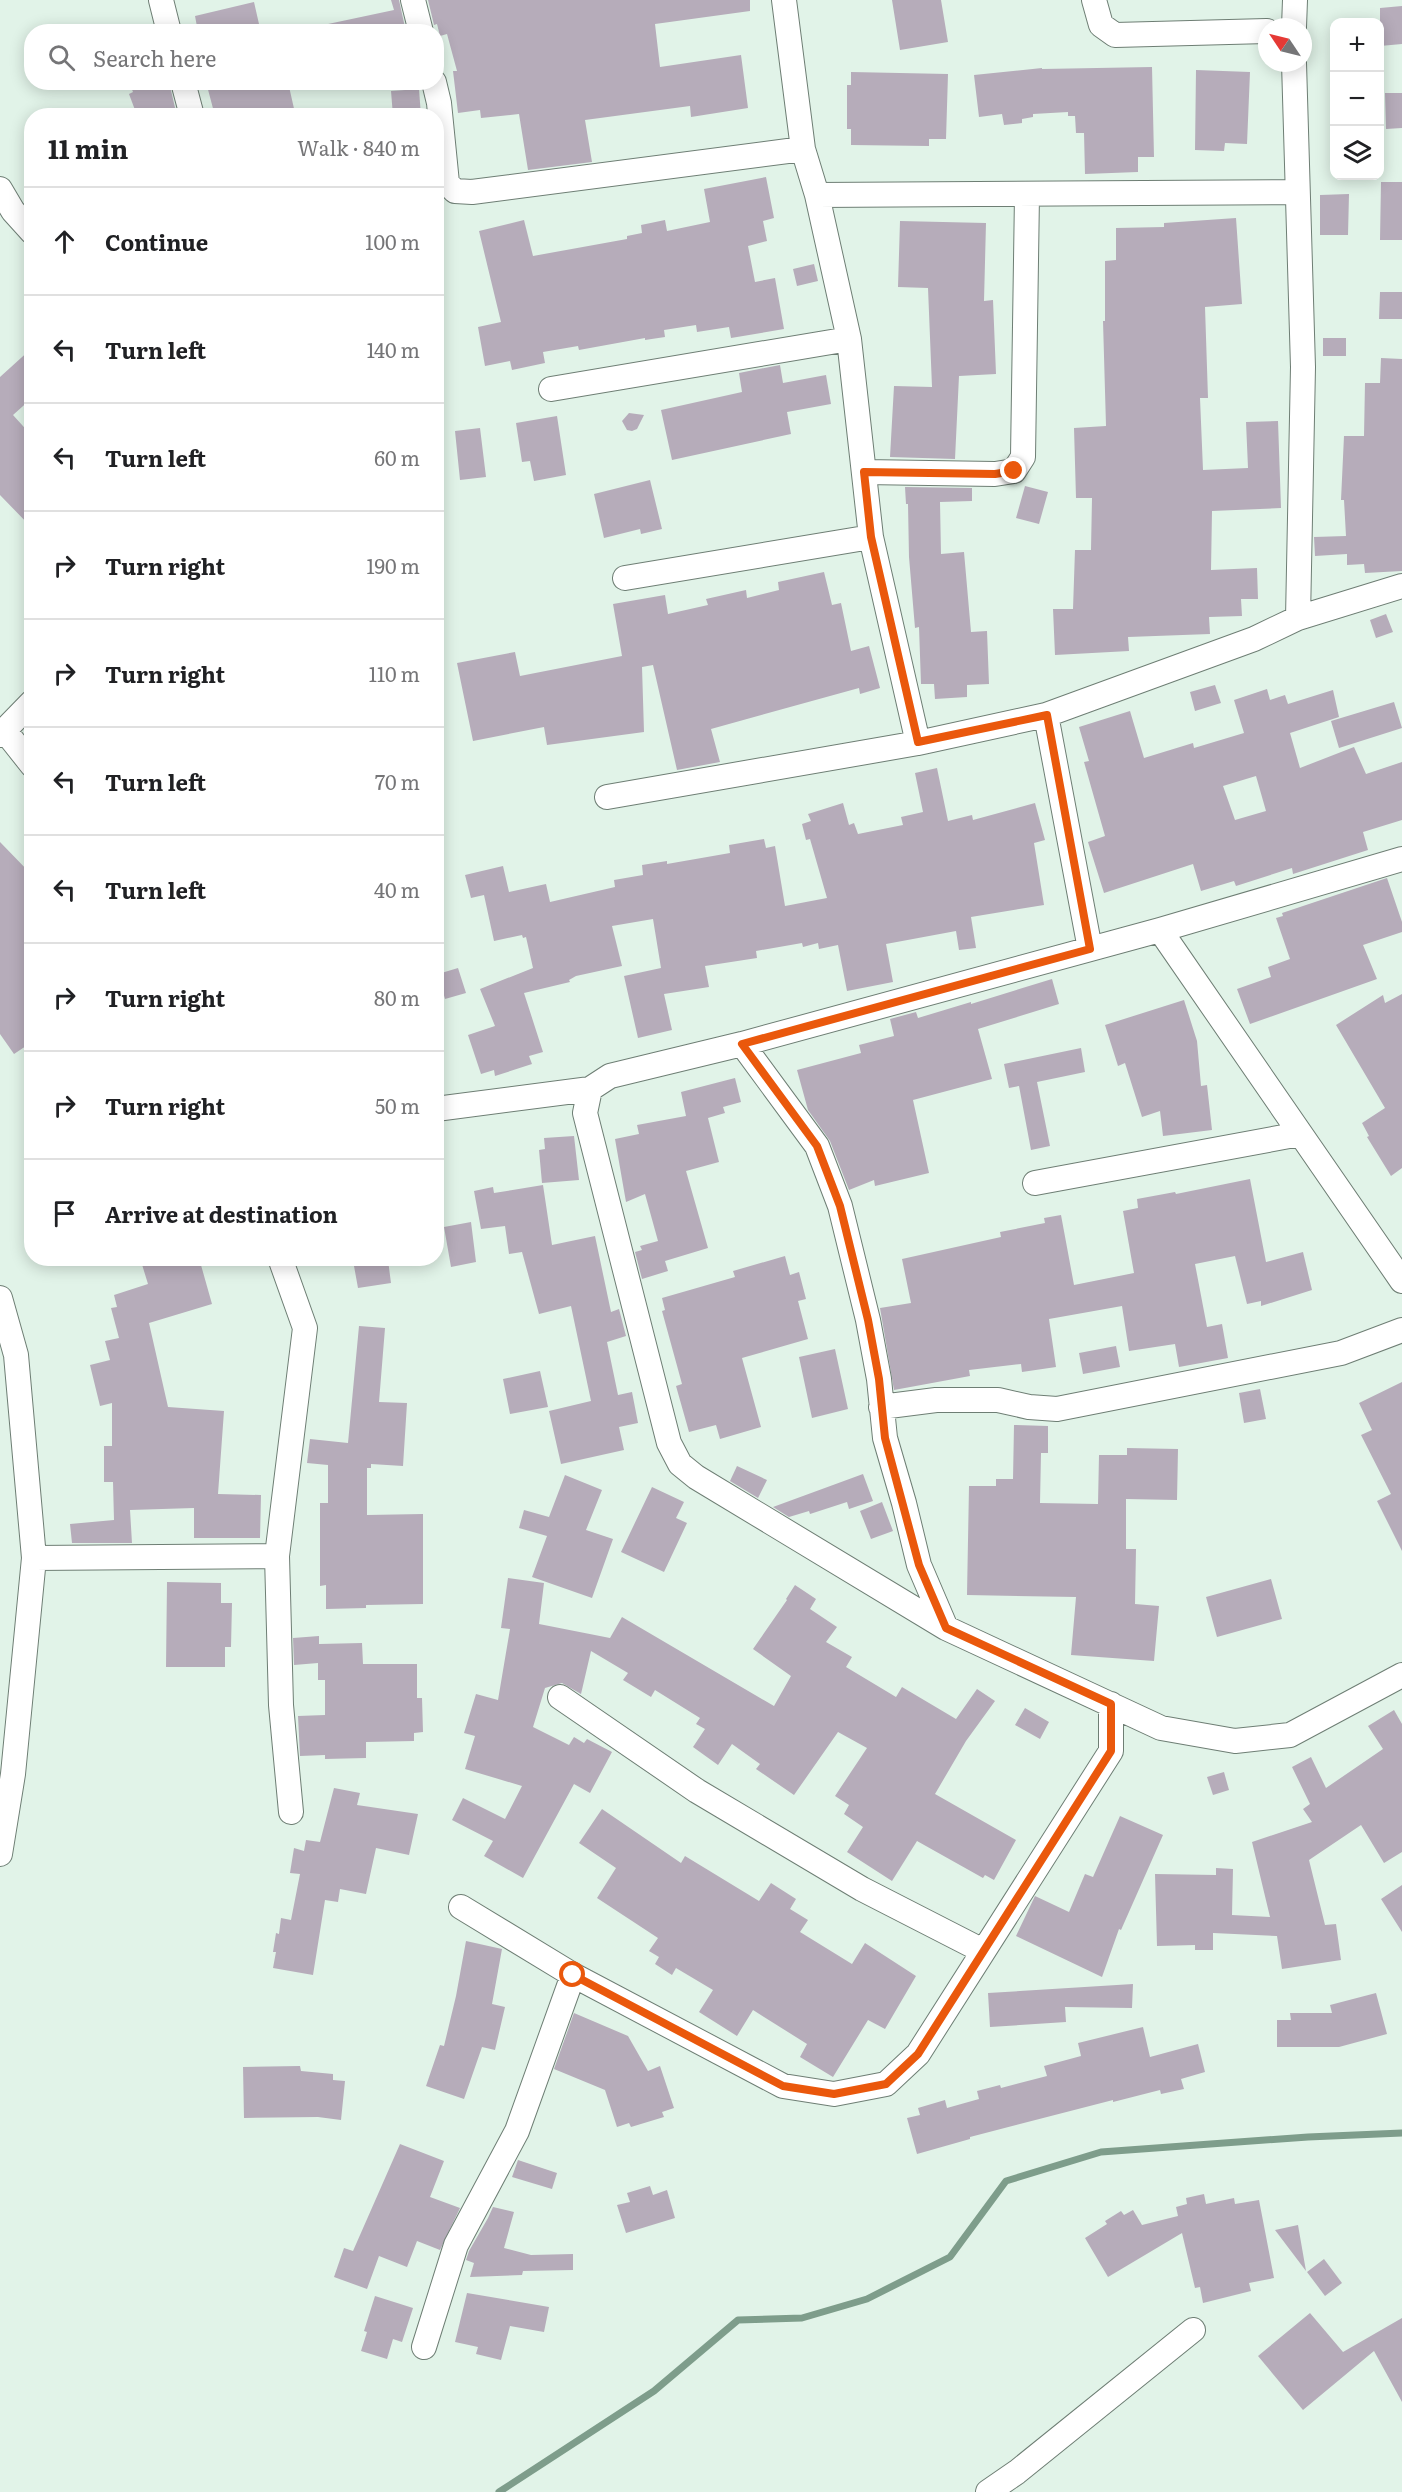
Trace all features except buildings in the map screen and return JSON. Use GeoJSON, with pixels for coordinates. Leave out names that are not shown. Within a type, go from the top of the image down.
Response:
{"type":"FeatureCollection","features":[{"type":"Feature","properties":{"kind":"street"},"geometry":{"type":"LineString","coordinates":[[161,0],[168,24]]}},
{"type":"Feature","properties":{"kind":"street"},"geometry":{"type":"LineString","coordinates":[[413,0],[419,24]]}},
{"type":"Feature","properties":{"kind":"street"},"geometry":{"type":"LineString","coordinates":[[784,0],[803,149],[817,195],[849,339],[871,537],[918,742]]}},
{"type":"Feature","properties":{"kind":"street"},"geometry":{"type":"LineString","coordinates":[[1094,0],[1101,25],[1115,35],[1258,31]]}},
{"type":"Feature","properties":{"kind":"street"},"geometry":{"type":"LineString","coordinates":[[1294,18],[1295,0]]}},
{"type":"Feature","properties":{"kind":"street"},"geometry":{"type":"LineString","coordinates":[[1294,72],[1303,367],[1298,618]]}},
{"type":"Feature","properties":{"kind":"street"},"geometry":{"type":"LineString","coordinates":[[185,90],[190,108]]}},
{"type":"Feature","properties":{"kind":"street"},"geometry":{"type":"LineString","coordinates":[[436,90],[440,108]]}},
{"type":"Feature","properties":{"kind":"street"},"geometry":{"type":"LineString","coordinates":[[444,149],[447,183],[455,191],[472,192],[803,149]]}},
{"type":"Feature","properties":{"kind":"street"},"geometry":{"type":"LineString","coordinates":[[0,189],[6,217],[24,227]]}},
{"type":"Feature","properties":{"kind":"street"},"geometry":{"type":"LineString","coordinates":[[817,195],[1296,192]]}},
{"type":"Feature","properties":{"kind":"street"},"geometry":{"type":"LineString","coordinates":[[864,472],[995,474],[1014,471],[1023,457],[1028,195]]}},
{"type":"Feature","properties":{"kind":"street"},"geometry":{"type":"LineString","coordinates":[[551,389],[849,339]]}},
{"type":"Feature","properties":{"kind":"street"},"geometry":{"type":"LineString","coordinates":[[625,578],[871,537]]}},
{"type":"Feature","properties":{"kind":"street"},"geometry":{"type":"LineString","coordinates":[[607,797],[918,742],[1047,715],[1254,639],[1298,618],[1402,586]]}},
{"type":"Feature","properties":{"kind":"street"},"geometry":{"type":"LineString","coordinates":[[24,710],[2,733],[24,756]]}},
{"type":"Feature","properties":{"kind":"street"},"geometry":{"type":"LineString","coordinates":[[1047,715],[1090,949]]}},
{"type":"Feature","properties":{"kind":"street"},"geometry":{"type":"LineString","coordinates":[[444,1108],[590,1089],[610,1076],[742,1044],[1160,930],[1402,859]]}},
{"type":"Feature","properties":{"kind":"street"},"geometry":{"type":"LineString","coordinates":[[1160,930],[1402,1281]]}},
{"type":"Feature","properties":{"kind":"street"},"geometry":{"type":"LineString","coordinates":[[742,1044],[817,1146],[840,1206],[868,1320],[879,1379],[885,1438],[919,1565],[946,1628]]}},
{"type":"Feature","properties":{"kind":"street"},"geometry":{"type":"LineString","coordinates":[[590,1089],[585,1113],[669,1443],[680,1464],[696,1478],[946,1628],[1161,1728],[1235,1741],[1290,1735],[1402,1675]]}},
{"type":"Feature","properties":{"kind":"street"},"geometry":{"type":"LineString","coordinates":[[1035,1183],[1300,1134]]}},
{"type":"Feature","properties":{"kind":"street"},"geometry":{"type":"LineString","coordinates":[[283,1266],[305,1328],[277,1556],[281,1705],[291,1812]]}},
{"type":"Feature","properties":{"kind":"street"},"geometry":{"type":"LineString","coordinates":[[0,1298],[16,1355],[34,1558],[7,1775],[0,1854]]}},
{"type":"Feature","properties":{"kind":"street"},"geometry":{"type":"LineString","coordinates":[[881,1407],[936,1400],[998,1400],[1029,1407],[1057,1409],[1341,1353],[1402,1330]]}},
{"type":"Feature","properties":{"kind":"street"},"geometry":{"type":"LineString","coordinates":[[34,1558],[277,1556]]}},
{"type":"Feature","properties":{"kind":"street"},"geometry":{"type":"LineString","coordinates":[[560,1697],[697,1791],[862,1889],[983,1951]]}},
{"type":"Feature","properties":{"kind":"street"},"geometry":{"type":"LineString","coordinates":[[461,1907],[573,1975],[783,2086],[834,2094],[886,2084],[918,2054],[1111,1751],[1111,1704]]}},
{"type":"Feature","properties":{"kind":"street"},"geometry":{"type":"LineString","coordinates":[[424,2347],[456,2245],[517,2131],[573,1975]]}},
{"type":"Feature","properties":{"kind":"street"},"geometry":{"type":"LineString","coordinates":[[988,2492],[1017,2472],[1193,2330]]}},
{"type":"Feature","properties":{"kind":"waterway"},"geometry":{"type":"LineString","coordinates":[[499,2492],[654,2391],[738,2320],[802,2318],[867,2299],[950,2257],[1006,2181],[1101,2152],[1308,2137],[1402,2133]]}},
{"type":"Feature","properties":{"kind":"route"},"geometry":{"type":"LineString","coordinates":[[573,1975],[783,2086],[834,2094],[886,2084],[918,2054],[1111,1751],[1111,1704],[946,1628],[919,1565],[885,1438],[879,1379],[868,1320],[840,1206],[817,1146],[742,1044],[1090,949],[1047,715],[918,742],[871,537],[864,472],[995,474],[1014,471]]}}]}
